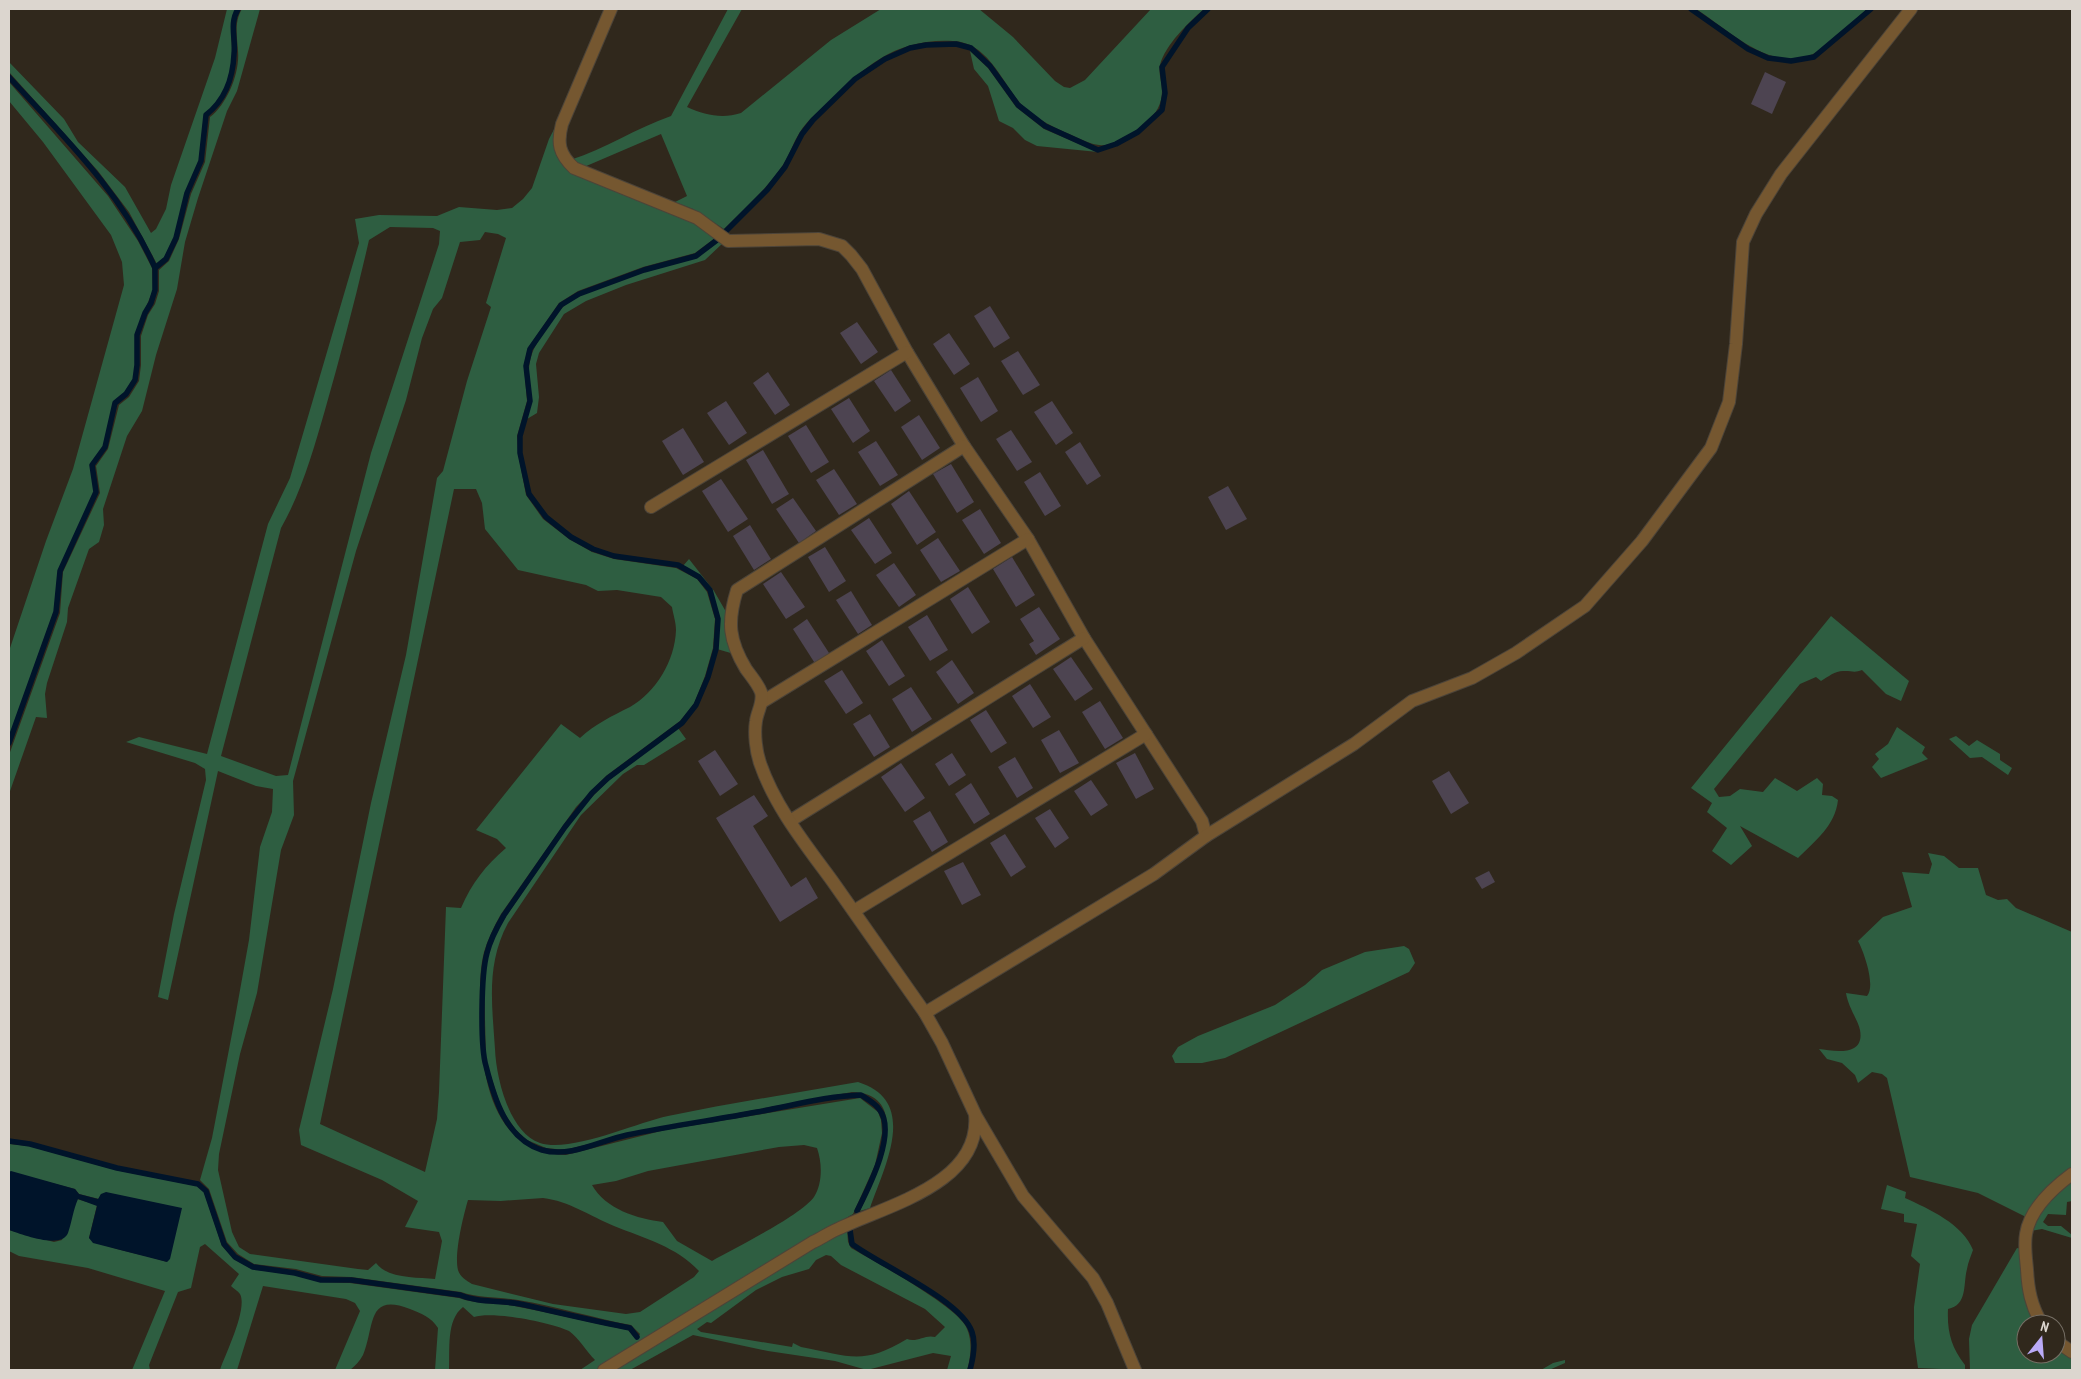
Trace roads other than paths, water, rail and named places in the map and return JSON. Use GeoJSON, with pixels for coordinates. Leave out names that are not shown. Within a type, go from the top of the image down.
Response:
{"type":"FeatureCollection","features":[{"type":"Feature","properties":{"kind":"street"},"geometry":{"type":"LineString","coordinates":[[611,9],[562,124],[558,140],[560,151],[566,161],[574,168],[697,218],[728,241],[819,239],[842,246],[862,268],[907,352],[964,446],[1028,539],[1084,638],[1202,821],[1206,836]]}},
{"type":"Feature","properties":{"kind":"street"},"geometry":{"type":"LineString","coordinates":[[925,1013],[1146,879],[1206,836],[1354,744],[1412,701],[1472,678],[1516,653],[1585,606],[1604,586],[1686,484],[1711,448],[1729,402],[1736,344],[1743,242],[1756,214],[1780,174],[1911,9]]}},
{"type":"Feature","properties":{"kind":"street"},"geometry":{"type":"LineString","coordinates":[[651,507],[907,352]]}},
{"type":"Feature","properties":{"kind":"street"},"geometry":{"type":"LineString","coordinates":[[964,446],[737,590],[731,616],[732,643],[761,692],[762,702],[756,721],[760,762],[790,821],[925,1013],[942,1043],[975,1114],[1023,1196],[1094,1278],[1136,1370]]}},
{"type":"Feature","properties":{"kind":"street"},"geometry":{"type":"LineString","coordinates":[[762,702],[1028,539]]}},
{"type":"Feature","properties":{"kind":"street"},"geometry":{"type":"LineString","coordinates":[[790,821],[1084,638]]}},
{"type":"Feature","properties":{"kind":"street"},"geometry":{"type":"LineString","coordinates":[[854,911],[1146,734]]}},
{"type":"Feature","properties":{"kind":"street"},"geometry":{"type":"LineString","coordinates":[[604,1370],[821,1238],[939,1182],[953,1171],[968,1150],[976,1125],[975,1114]]}},
{"type":"Feature","properties":{"kind":"street"},"geometry":{"type":"LineString","coordinates":[[2038,1314],[2029,1294],[2026,1235],[2030,1220],[2042,1202],[2059,1183],[2072,1174]]}},
{"type":"Feature","properties":{"kind":"water"},"geometry":{"type":"Polygon","coordinates":[[[9,1172],[75,1189],[79,1194],[98,1199],[101,1194],[106,1192],[182,1208],[170,1259],[167,1262],[93,1243],[89,1238],[97,1206],[78,1199],[68,1233],[64,1238],[49,1241],[9,1230],[9,1172]]]}},
{"type":"Feature","properties":{"kind":"waterway"},"geometry":{"type":"LineString","coordinates":[[9,743],[56,612],[60,571],[96,492],[92,465],[105,447],[115,403],[126,394],[135,380],[137,335],[155,290],[155,268],[166,259],[176,238],[187,193],[201,161],[206,115],[218,103],[230,80],[234,54],[233,26],[238,9]]}},
{"type":"Feature","properties":{"kind":"waterway"},"geometry":{"type":"LineString","coordinates":[[726,231],[767,190],[785,167],[802,134],[813,120],[855,79],[885,59],[910,48],[926,45],[956,44],[971,48],[990,66],[1018,105],[1045,126],[1098,150],[1116,144],[1138,132],[1162,110],[1165,93],[1162,67],[1188,28],[1208,9]]}},
{"type":"Feature","properties":{"kind":"waterway"},"geometry":{"type":"LineString","coordinates":[[1691,9],[1748,49],[1768,58],[1791,61],[1814,57],[1871,9]]}},
{"type":"Feature","properties":{"kind":"waterway"},"geometry":{"type":"LineString","coordinates":[[9,77],[70,144],[109,191],[142,241],[155,268]]}},
{"type":"Feature","properties":{"kind":"waterway"},"geometry":{"type":"LineString","coordinates":[[717,240],[696,256],[644,270],[579,294],[561,305],[530,349],[526,366],[530,401],[520,436],[520,453],[529,494],[546,517],[571,537],[593,549],[614,556],[678,565],[699,577],[710,590],[718,619],[716,649],[708,677],[696,705],[682,723],[608,778],[592,793],[565,827],[499,924],[490,943],[483,977],[484,1056],[493,1091],[511,1127],[519,1137],[530,1145],[553,1152],[585,1148],[627,1135],[659,1129],[822,1099],[861,1095],[879,1109],[884,1119],[885,1132],[883,1146],[874,1175],[857,1211]]}},
{"type":"Feature","properties":{"kind":"waterway"},"geometry":{"type":"LineString","coordinates":[[9,1141],[30,1144],[117,1168],[198,1184],[206,1191],[224,1244],[235,1257],[253,1267],[295,1273],[321,1280],[351,1280],[460,1295],[467,1298],[520,1304],[630,1328],[637,1337]]}},
{"type":"Feature","properties":{"kind":"waterway"},"geometry":{"type":"LineString","coordinates":[[850,1230],[852,1244],[937,1296],[965,1320],[972,1332],[974,1341],[970,1370]]}}]}
